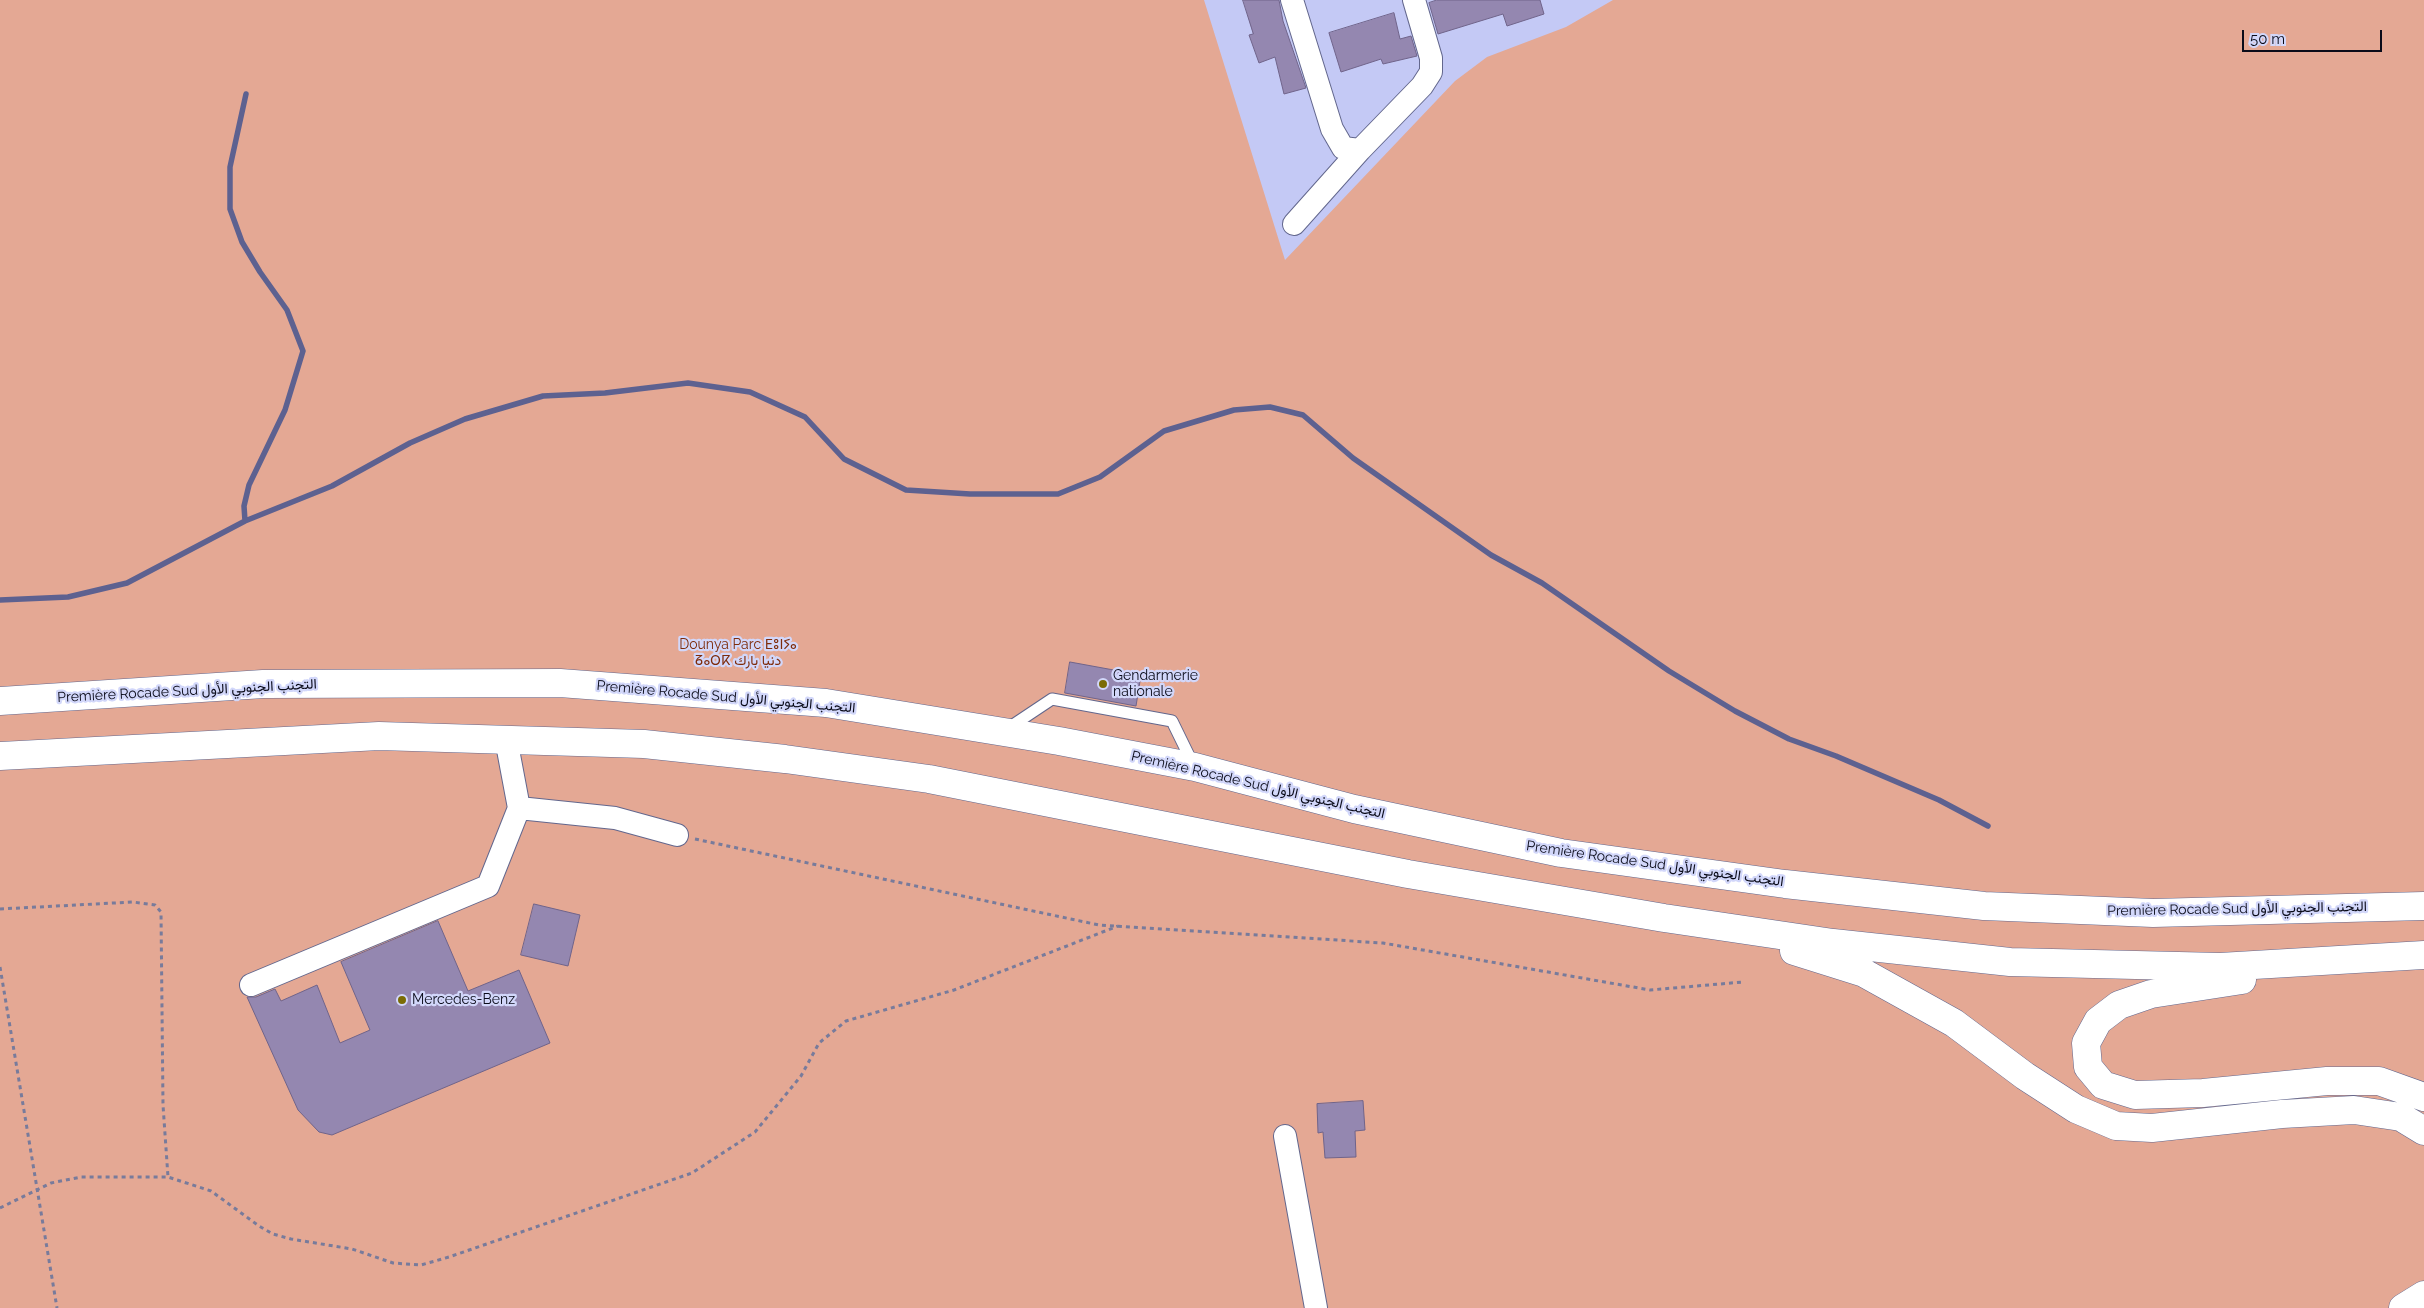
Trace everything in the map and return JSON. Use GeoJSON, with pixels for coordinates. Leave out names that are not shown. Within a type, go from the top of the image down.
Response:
{"type":"FeatureCollection","features":[{"type":"Feature","properties":{"kind":"main road","name":"Première Rocade Sud التجنب الجنوبي الأول"},"geometry":{"type":"LineString","coordinates":[[0,701],[263,684],[560,683],[826,703],[1003,732],[1195,767],[1354,809],[1561,853],[1795,885],[1984,906],[2153,913],[2424,906]]}},
{"type":"Feature","properties":{"kind":"main road"},"geometry":{"type":"LineString","coordinates":[[0,756],[379,736],[644,744],[785,759],[929,779],[1408,874],[1664,918],[1834,943],[2010,962],[2220,967],[2412,956]]}},
{"type":"Feature","properties":{"kind":"main road"},"geometry":{"type":"LineString","coordinates":[[1664,918],[1816,957],[1864,973],[1954,1022],[2025,1076],[2076,1109],[2116,1126],[2152,1128],[2282,1114],[2354,1110],[2402,1117],[2424,1131]]}},
{"type":"Feature","properties":{"kind":"main road"},"geometry":{"type":"LineString","coordinates":[[2412,956],[2152,994],[2119,1005],[2098,1021],[2086,1044],[2088,1066],[2102,1085],[2135,1095],[2203,1093],[2327,1082],[2379,1082],[2424,1098]]}},
{"type":"Feature","properties":{"kind":"main road"},"geometry":{"type":"LineString","coordinates":[[2403,1308],[2424,1295]]}},
{"type":"Feature","properties":{"kind":"street"},"geometry":{"type":"LineString","coordinates":[[1292,0],[1332,129],[1344,148],[1360,150]]}},
{"type":"Feature","properties":{"kind":"street"},"geometry":{"type":"LineString","coordinates":[[1294,224],[1360,150],[1422,86],[1431,72],[1431,58],[1414,0]]}},
{"type":"Feature","properties":{"kind":"street"},"geometry":{"type":"LineString","coordinates":[[251,985],[488,886],[519,808],[506,739]]}},
{"type":"Feature","properties":{"kind":"street"},"geometry":{"type":"LineString","coordinates":[[519,808],[615,818],[676,835]]}},
{"type":"Feature","properties":{"kind":"street"},"geometry":{"type":"LineString","coordinates":[[1284,1136],[1316,1308]]}},
{"type":"Feature","properties":{"kind":"lane"},"geometry":{"type":"LineString","coordinates":[[1003,732],[1052,699],[1172,721],[1195,767]]}},
{"type":"Feature","properties":{"kind":"path"},"geometry":{"type":"LineString","coordinates":[[676,835],[1099,925],[1383,943],[1650,990],[1743,982]]}},
{"type":"Feature","properties":{"kind":"path"},"geometry":{"type":"LineString","coordinates":[[0,909],[133,902],[155,905],[162,912],[163,1105],[168,1177]]}},
{"type":"Feature","properties":{"kind":"path"},"geometry":{"type":"LineString","coordinates":[[0,1208],[51,1184],[81,1177],[168,1177],[211,1191],[273,1234],[291,1239],[352,1249],[393,1263],[421,1265],[692,1173],[755,1132],[801,1076],[819,1043],[846,1021],[954,990],[1118,926]]}},
{"type":"Feature","properties":{"kind":"path"},"geometry":{"type":"LineString","coordinates":[[0,966],[57,1308]]}},
{"type":"Feature","properties":{"kind":"green space","name":"Dounya Parc ⴹⵓⵏⵢⴰ ⵒⴰⵔⴽ دنيا بارك"},"geometry":{"type":"Polygon","coordinates":[[[0,0],[1204,0],[1285,260],[1455,81],[1487,57],[1566,27],[1613,0],[2424,0],[2424,1308],[0,1308],[0,0]]]}},
{"type":"Feature","properties":{"kind":"building"},"geometry":{"type":"Polygon","coordinates":[[[1243,0],[1279,0],[1283,21],[1306,88],[1284,94],[1275,57],[1259,63],[1249,35],[1253,34],[1243,0]]]}},
{"type":"Feature","properties":{"kind":"building"},"geometry":{"type":"Polygon","coordinates":[[[1437,0],[1540,0],[1544,14],[1507,26],[1503,14],[1438,34],[1429,3],[1437,0]]]}},
{"type":"Feature","properties":{"kind":"building"},"geometry":{"type":"Polygon","coordinates":[[[1394,13],[1400,39],[1411,36],[1417,56],[1383,64],[1381,59],[1341,72],[1329,33],[1394,13]]]}},
{"type":"Feature","properties":{"kind":"building","name":"Gendarmerie nationale"},"geometry":{"type":"Polygon","coordinates":[[[1070,662],[1141,675],[1136,706],[1065,693],[1070,662]]]}},
{"type":"Feature","properties":{"kind":"building"},"geometry":{"type":"Polygon","coordinates":[[[534,904],[580,915],[568,966],[521,955],[534,904]]]}},
{"type":"Feature","properties":{"kind":"building"},"geometry":{"type":"Polygon","coordinates":[[[438,921],[468,991],[519,970],[550,1043],[332,1135],[319,1132],[298,1110],[247,997],[256,997],[275,989],[281,1001],[317,985],[340,1043],[370,1030],[341,962],[438,921]]]}},
{"type":"Feature","properties":{"kind":"building"},"geometry":{"type":"Polygon","coordinates":[[[1363,1101],[1365,1130],[1355,1131],[1356,1157],[1325,1158],[1323,1132],[1318,1133],[1317,1104],[1363,1101]]]}},
{"type":"Feature","properties":{"kind":"waterway"},"geometry":{"type":"LineString","coordinates":[[245,521],[244,506],[249,485],[285,410],[303,351],[287,310],[260,272],[242,242],[230,209],[230,167],[246,94]]}},
{"type":"Feature","properties":{"kind":"waterway"},"geometry":{"type":"LineString","coordinates":[[0,600],[68,597],[127,583],[245,521],[332,486],[410,443],[465,419],[543,396],[605,393],[688,383],[750,392],[805,417],[844,459],[906,490],[970,494],[1058,494],[1100,477],[1164,431],[1234,410],[1270,407],[1303,415],[1353,458],[1491,555],[1542,583],[1669,671],[1735,711],[1789,739],[1836,756],[1939,800],[1988,826]]}},
{"type":"Feature","properties":{"kind":"place","name":"Gendarmerie nationale"},"geometry":{"type":"Point","coordinates":[1103,684]}},
{"type":"Feature","properties":{"kind":"place","name":"Mercedes-Benz"},"geometry":{"type":"Point","coordinates":[402,1000]}}]}
